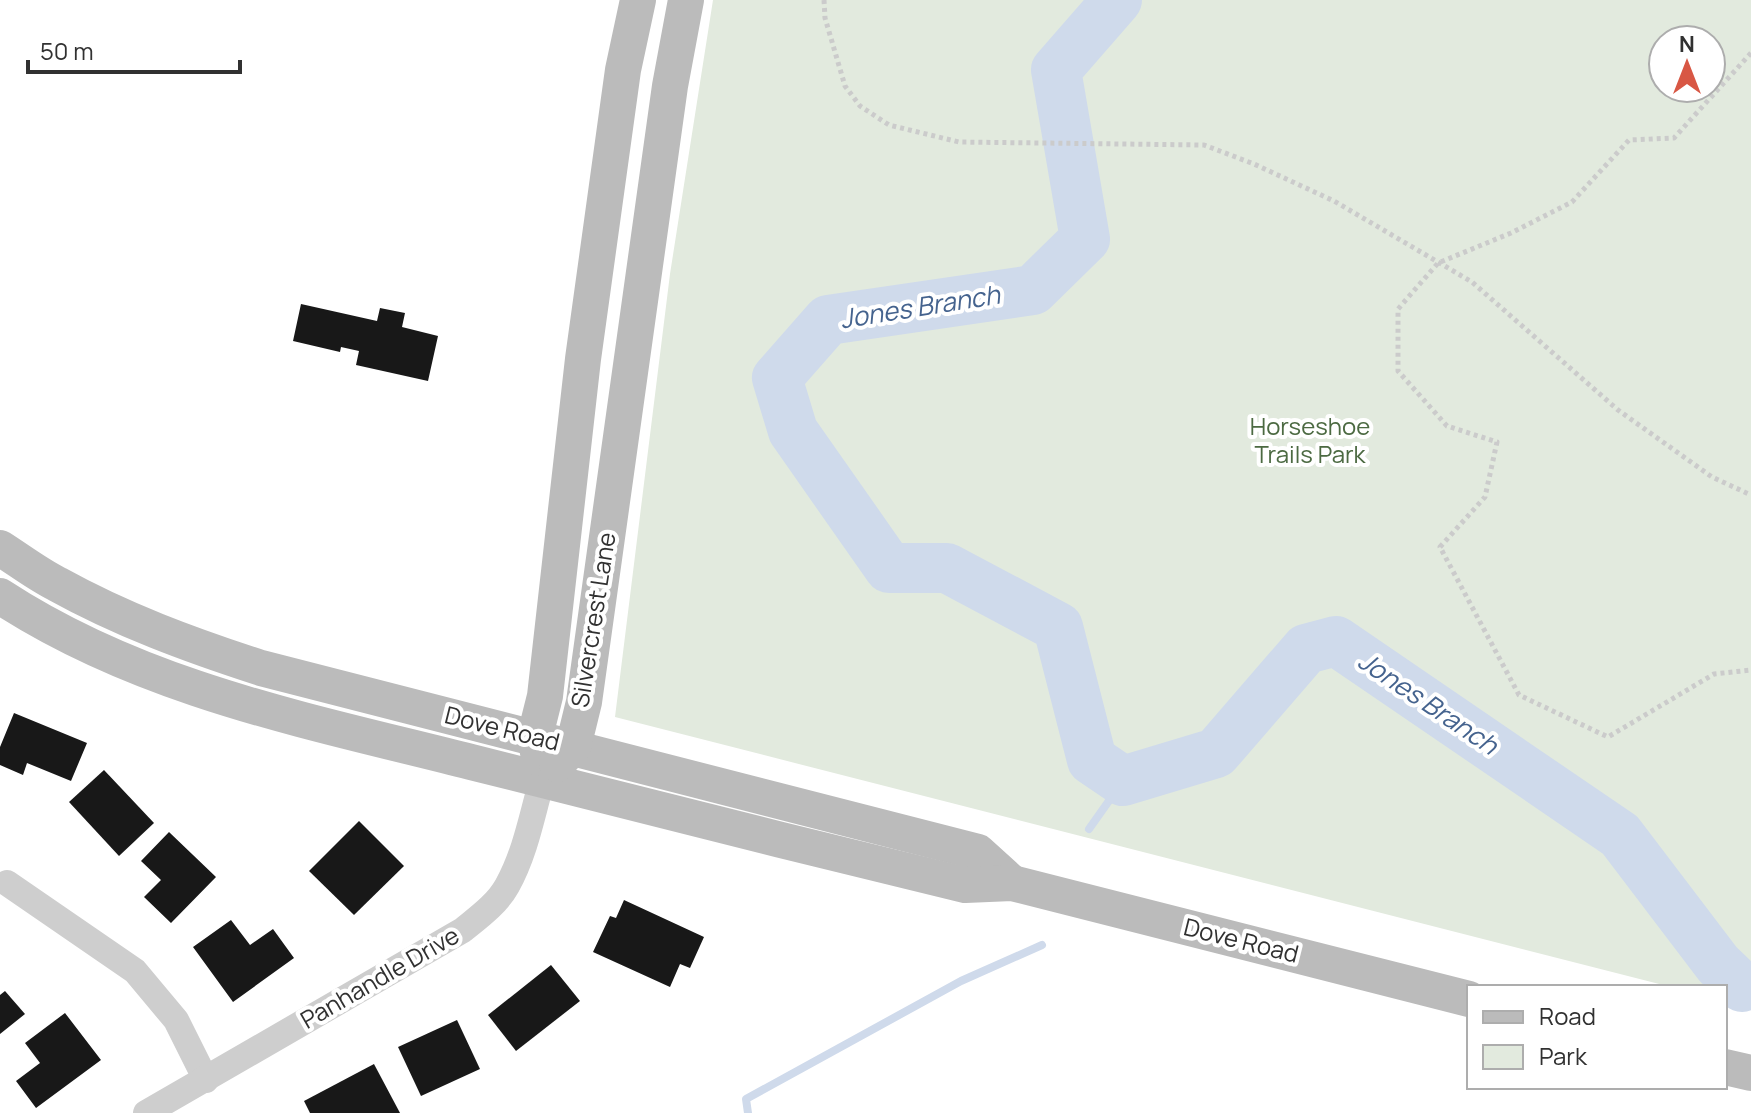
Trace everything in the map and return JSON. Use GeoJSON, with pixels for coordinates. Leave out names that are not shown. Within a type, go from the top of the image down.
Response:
{"type":"FeatureCollection","features":[{"type":"Feature","properties":{"kind":"main road","name":"Silvercrest Lane"},"geometry":{"type":"LineString","coordinates":[[542,780],[535,736],[545,696],[583,359],[620,85],[638,0]]}},
{"type":"Feature","properties":{"kind":"main road","name":"Silvercrest Lane"},"geometry":{"type":"LineString","coordinates":[[542,780],[573,747],[584,702],[670,86],[686,0]]}},
{"type":"Feature","properties":{"kind":"main road","name":"Dove Road"},"geometry":{"type":"LineString","coordinates":[[0,548],[54,583],[119,616],[189,645],[261,668],[978,852],[1012,883]]}},
{"type":"Feature","properties":{"kind":"main road","name":"Dove Road"},"geometry":{"type":"LineString","coordinates":[[0,596],[33,618],[102,652],[175,683],[250,706],[965,885],[1012,883],[1467,998]]}},
{"type":"Feature","properties":{"kind":"main road"},"geometry":{"type":"LineString","coordinates":[[1727,1067],[1751,1073]]}},
{"type":"Feature","properties":{"kind":"street","name":"Panhandle Drive"},"geometry":{"type":"LineString","coordinates":[[146,1113],[463,930],[488,910],[506,888],[522,852],[542,780]]}},
{"type":"Feature","properties":{"kind":"street"},"geometry":{"type":"LineString","coordinates":[[7,883],[135,971],[176,1020],[206,1080]]}},
{"type":"Feature","properties":{"kind":"path"},"geometry":{"type":"LineString","coordinates":[[824,0],[825,18],[845,86],[860,106],[889,125],[959,142],[1204,145],[1254,164],[1334,201],[1472,282],[1618,410],[1712,477],[1751,495]]}},
{"type":"Feature","properties":{"kind":"path"},"geometry":{"type":"LineString","coordinates":[[1751,53],[1674,138],[1629,140],[1572,202],[1511,233],[1438,263],[1398,309],[1398,371],[1447,426],[1497,442],[1485,497],[1440,547],[1519,695],[1608,737],[1714,674],[1751,670]]}},
{"type":"Feature","properties":{"kind":"green space","name":"Horseshoe Trails Park"},"geometry":{"type":"Polygon","coordinates":[[[713,0],[1751,0],[1751,1007],[1727,1001],[1727,985],[1663,985],[615,717],[670,274],[713,0]]]}},
{"type":"Feature","properties":{"kind":"building"},"geometry":{"type":"Polygon","coordinates":[[[301,304],[377,321],[380,308],[405,313],[402,327],[438,336],[428,381],[356,365],[359,351],[341,347],[340,352],[293,341],[301,304]]]}},
{"type":"Feature","properties":{"kind":"building"},"geometry":{"type":"Polygon","coordinates":[[[14,713],[87,743],[71,781],[27,763],[23,775],[0,765],[0,747],[14,713]]]}},
{"type":"Feature","properties":{"kind":"building"},"geometry":{"type":"Polygon","coordinates":[[[104,770],[154,823],[119,856],[69,802],[104,770]]]}},
{"type":"Feature","properties":{"kind":"building"},"geometry":{"type":"Polygon","coordinates":[[[359,821],[404,866],[354,915],[309,871],[359,821]]]}},
{"type":"Feature","properties":{"kind":"building"},"geometry":{"type":"Polygon","coordinates":[[[169,832],[216,877],[171,923],[144,897],[161,880],[141,861],[169,832]]]}},
{"type":"Feature","properties":{"kind":"building"},"geometry":{"type":"Polygon","coordinates":[[[624,900],[704,937],[690,968],[680,964],[670,987],[593,952],[610,916],[616,918],[624,900]]]}},
{"type":"Feature","properties":{"kind":"building"},"geometry":{"type":"Polygon","coordinates":[[[231,920],[250,945],[273,929],[294,958],[233,1002],[193,947],[231,920]]]}},
{"type":"Feature","properties":{"kind":"building"},"geometry":{"type":"Polygon","coordinates":[[[551,965],[580,1001],[516,1051],[488,1015],[551,965]]]}},
{"type":"Feature","properties":{"kind":"building"},"geometry":{"type":"Polygon","coordinates":[[[5,991],[25,1014],[0,1034],[0,995],[5,991]]]}},
{"type":"Feature","properties":{"kind":"building"},"geometry":{"type":"Polygon","coordinates":[[[65,1013],[101,1060],[36,1108],[16,1081],[40,1063],[25,1043],[65,1013]]]}},
{"type":"Feature","properties":{"kind":"building"},"geometry":{"type":"Polygon","coordinates":[[[457,1020],[480,1069],[421,1096],[398,1047],[457,1020]]]}},
{"type":"Feature","properties":{"kind":"building"},"geometry":{"type":"Polygon","coordinates":[[[374,1064],[400,1113],[310,1113],[304,1101],[374,1064]]]}},
{"type":"Feature","properties":{"kind":"waterway","name":"Jones Branch"},"geometry":{"type":"LineString","coordinates":[[1117,0],[1056,70],[1085,239],[1033,290],[828,320],[777,378],[793,431],[889,568],[947,568],[1058,627],[1092,760],[1123,781],[1216,753],[1306,649],[1336,641],[1620,835],[1718,964],[1742,987]]}},
{"type":"Feature","properties":{"kind":"waterway"},"geometry":{"type":"LineString","coordinates":[[1089,829],[1123,781]]}},
{"type":"Feature","properties":{"kind":"waterway"},"geometry":{"type":"LineString","coordinates":[[748,1113],[746,1099],[961,981],[1042,945]]}}]}
